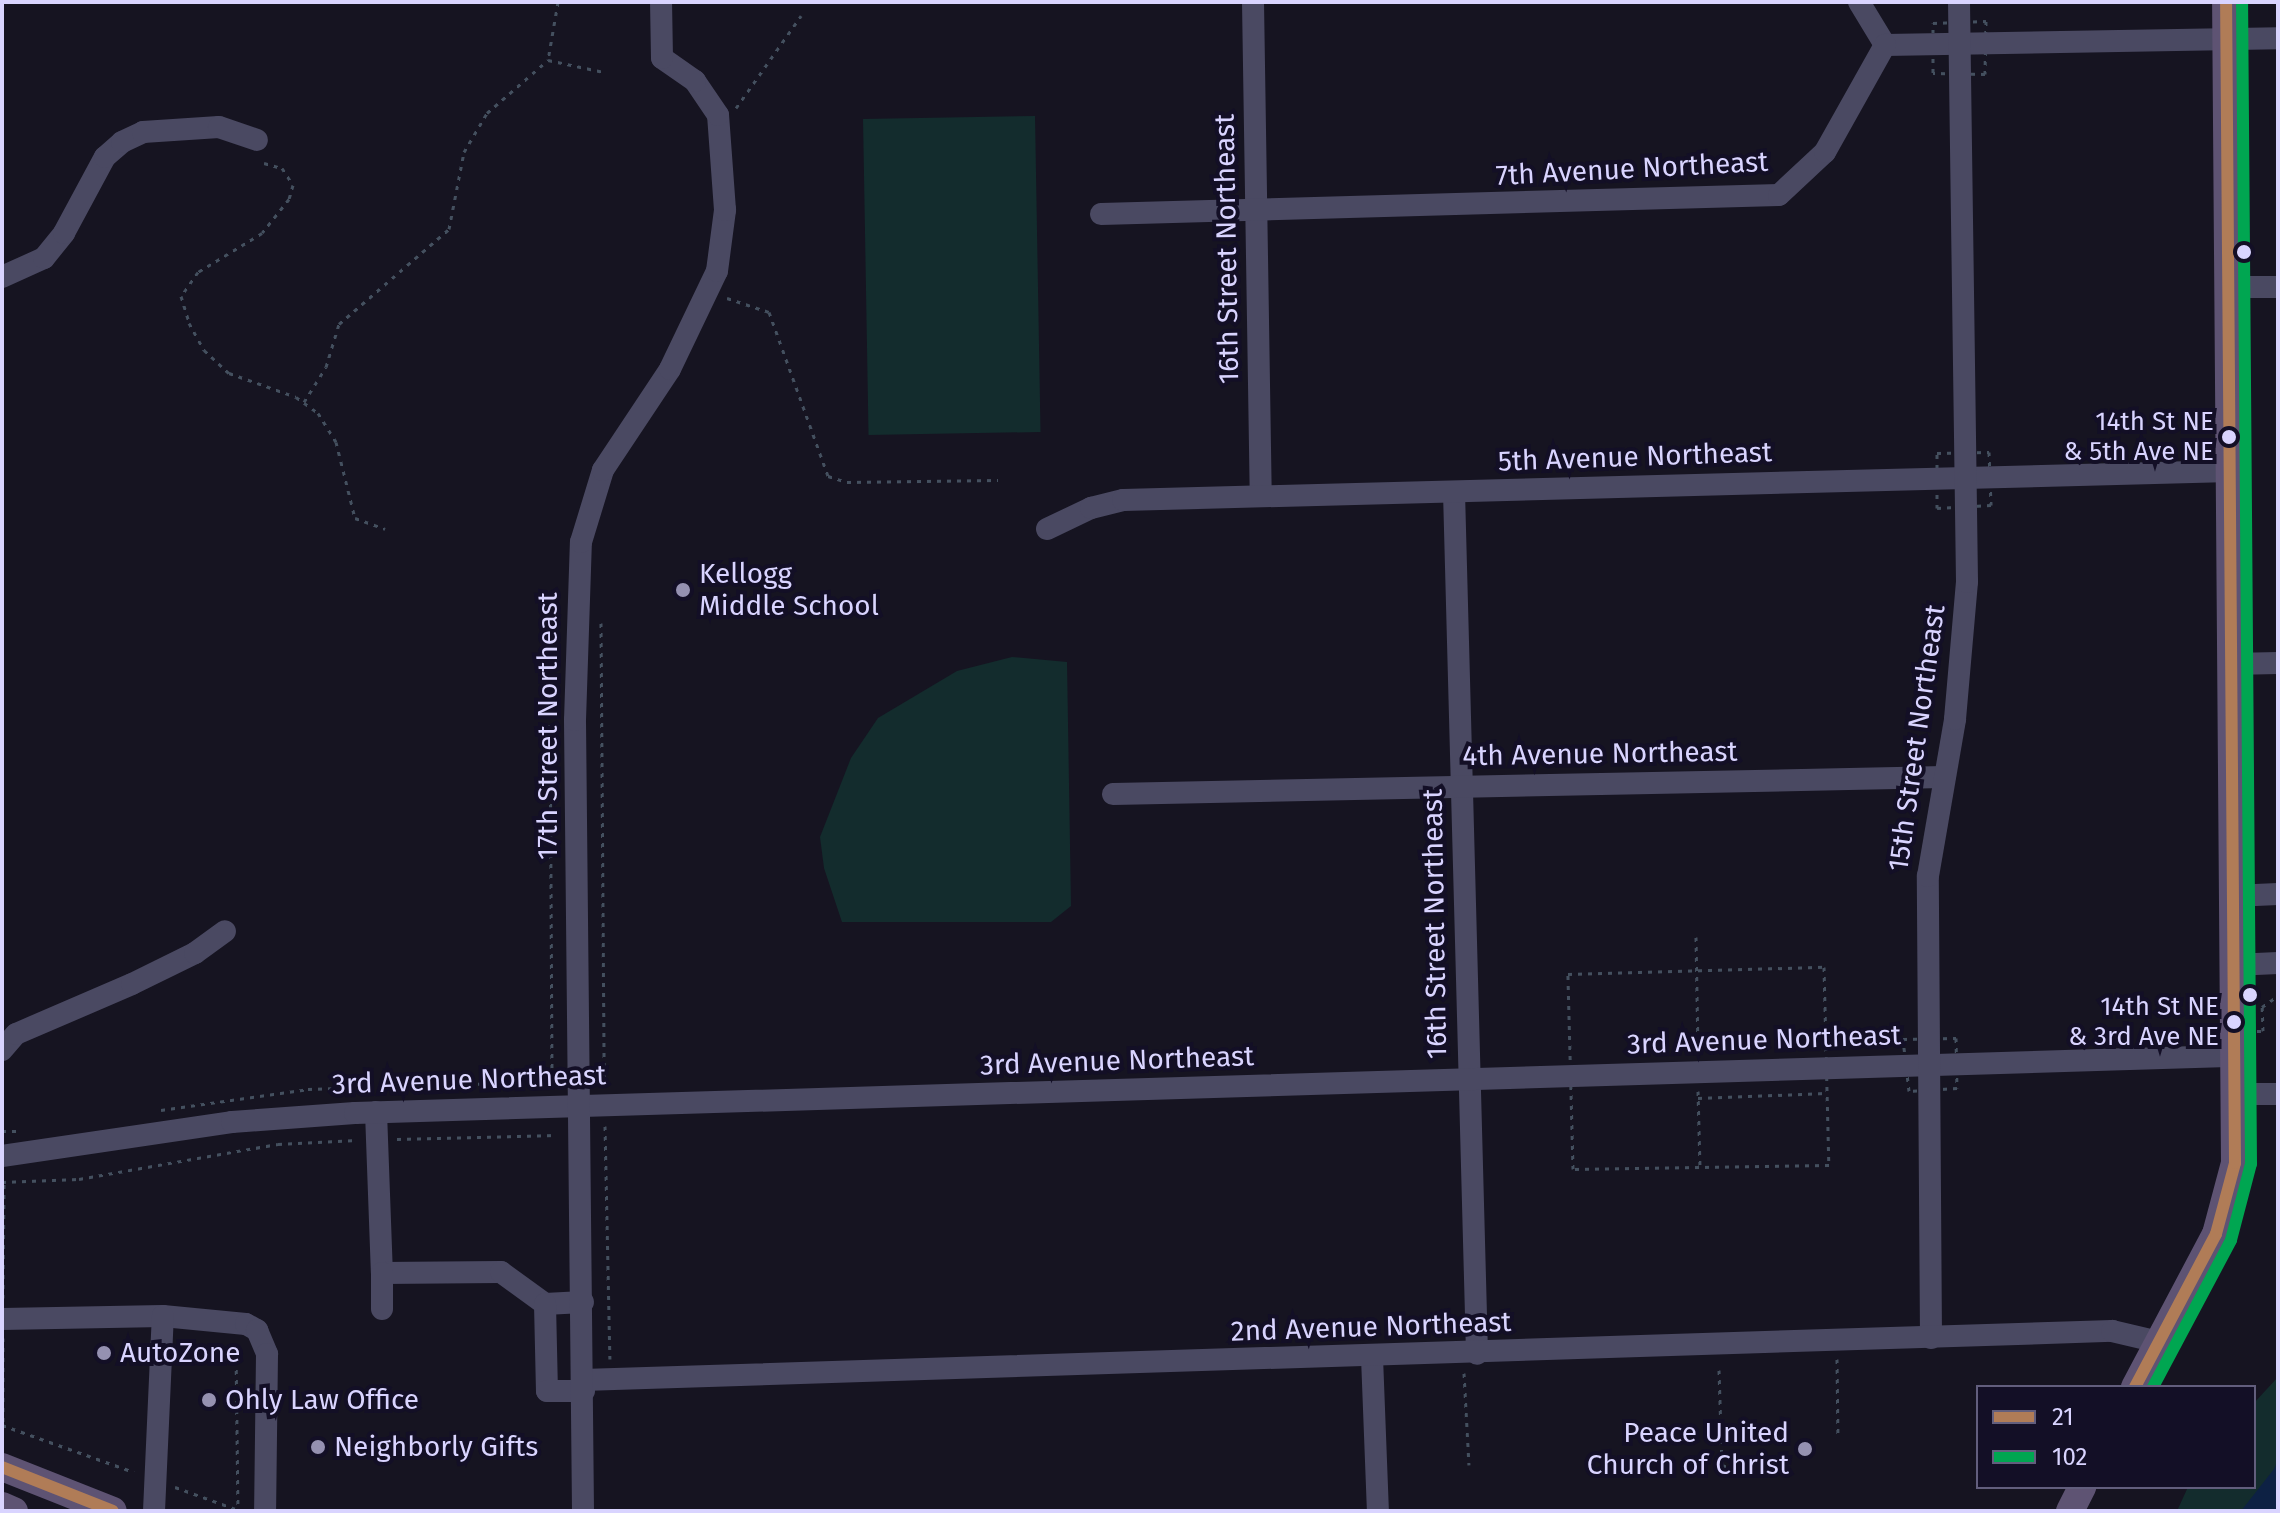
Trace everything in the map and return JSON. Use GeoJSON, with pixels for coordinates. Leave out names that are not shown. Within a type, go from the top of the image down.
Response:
{"type":"FeatureCollection","features":[{"type":"Feature","properties":{"kind":"main road"},"geometry":{"type":"LineString","coordinates":[[2136,1385],[2207,1253],[2228,1201],[2235,1163],[2226,2]]}},
{"type":"Feature","properties":{"kind":"main road"},"geometry":{"type":"LineString","coordinates":[[2,1467],[113,1511]]}},
{"type":"Feature","properties":{"kind":"main road"},"geometry":{"type":"LineString","coordinates":[[2070,1511],[2081,1489]]}},
{"type":"Feature","properties":{"kind":"main road"},"geometry":{"type":"LineString","coordinates":[[2,1506],[14,1511]]}},
{"type":"Feature","properties":{"kind":"street","name":"17th Street Northeast"},"geometry":{"type":"LineString","coordinates":[[583,1511],[583,1107],[575,720],[581,542],[603,470],[670,369],[708,292],[717,271],[725,210],[718,115],[695,81],[662,58],[661,2]]}},
{"type":"Feature","properties":{"kind":"street","name":"16th Street Northeast"},"geometry":{"type":"LineString","coordinates":[[1253,2],[1261,495]]}},
{"type":"Feature","properties":{"kind":"street"},"geometry":{"type":"LineString","coordinates":[[1859,2],[1885,45],[2278,38]]}},
{"type":"Feature","properties":{"kind":"street","name":"15th Street Northeast"},"geometry":{"type":"LineString","coordinates":[[1931,1338],[1928,876],[1965,619],[1959,2]]}},
{"type":"Feature","properties":{"kind":"street","name":"7th Avenue Northeast"},"geometry":{"type":"LineString","coordinates":[[1101,214],[1779,195],[1825,152],[1885,45]]}},
{"type":"Feature","properties":{"kind":"street"},"geometry":{"type":"LineString","coordinates":[[2,277],[44,258],[64,233],[105,157],[122,142],[143,132],[219,127],[257,140]]}},
{"type":"Feature","properties":{"kind":"street"},"geometry":{"type":"LineString","coordinates":[[2229,287],[2278,287]]}},
{"type":"Feature","properties":{"kind":"street","name":"5th Avenue Northeast"},"geometry":{"type":"LineString","coordinates":[[1047,529],[1114,502],[1261,495],[2231,471]]}},
{"type":"Feature","properties":{"kind":"street","name":"16th Street Northeast"},"geometry":{"type":"LineString","coordinates":[[1454,492],[1477,1354]]}},
{"type":"Feature","properties":{"kind":"street"},"geometry":{"type":"LineString","coordinates":[[2232,664],[2278,663]]}},
{"type":"Feature","properties":{"kind":"street","name":"4th Avenue Northeast"},"geometry":{"type":"LineString","coordinates":[[1113,794],[1944,777]]}},
{"type":"Feature","properties":{"kind":"street"},"geometry":{"type":"LineString","coordinates":[[2233,896],[2278,894]]}},
{"type":"Feature","properties":{"kind":"street"},"geometry":{"type":"LineString","coordinates":[[9,1042],[145,978],[225,931]]}},
{"type":"Feature","properties":{"kind":"street"},"geometry":{"type":"LineString","coordinates":[[2234,965],[2278,963]]}},
{"type":"Feature","properties":{"kind":"street","name":"3rd Avenue Northeast"},"geometry":{"type":"LineString","coordinates":[[2,1156],[232,1122],[376,1112],[2236,1056]]}},
{"type":"Feature","properties":{"kind":"street"},"geometry":{"type":"LineString","coordinates":[[2236,1094],[2278,1094]]}},
{"type":"Feature","properties":{"kind":"street"},"geometry":{"type":"LineString","coordinates":[[376,1112],[382,1309]]}},
{"type":"Feature","properties":{"kind":"street"},"geometry":{"type":"LineString","coordinates":[[382,1273],[501,1272],[545,1304],[583,1302]]}},
{"type":"Feature","properties":{"kind":"street","name":"2nd Avenue Northeast"},"geometry":{"type":"LineString","coordinates":[[545,1304],[547,1391],[584,1386],[2112,1331],[2159,1342]]}},
{"type":"Feature","properties":{"kind":"street"},"geometry":{"type":"LineString","coordinates":[[154,1511],[163,1316]]}},
{"type":"Feature","properties":{"kind":"street"},"geometry":{"type":"LineString","coordinates":[[2,1319],[163,1316],[246,1324],[257,1330],[267,1354],[265,1511]]}},
{"type":"Feature","properties":{"kind":"street"},"geometry":{"type":"LineString","coordinates":[[1372,1357],[1378,1511]]}},
{"type":"Feature","properties":{"kind":"path"},"geometry":{"type":"LineString","coordinates":[[304,402],[326,367],[339,324],[449,229],[464,152],[487,113],[548,60],[558,2]]}},
{"type":"Feature","properties":{"kind":"path"},"geometry":{"type":"LineString","coordinates":[[721,131],[801,16]]}},
{"type":"Feature","properties":{"kind":"path"},"geometry":{"type":"LineString","coordinates":[[548,60],[604,72]]}},
{"type":"Feature","properties":{"kind":"path"},"geometry":{"type":"LineString","coordinates":[[264,163],[282,168],[293,185],[281,216],[262,233],[198,272],[181,296],[204,350],[229,373],[304,402],[318,413],[336,442],[355,518],[385,529]]}},
{"type":"Feature","properties":{"kind":"path"},"geometry":{"type":"LineString","coordinates":[[708,292],[769,312],[828,476],[847,482],[998,480]]}},
{"type":"Feature","properties":{"kind":"path"},"geometry":{"type":"LineString","coordinates":[[601,621],[604,1081]]}},
{"type":"Feature","properties":{"kind":"path"},"geometry":{"type":"LineString","coordinates":[[550,694],[552,1081]]}},
{"type":"Feature","properties":{"kind":"path"},"geometry":{"type":"LineString","coordinates":[[1696,937],[1698,1045]]}},
{"type":"Feature","properties":{"kind":"path"},"geometry":{"type":"LineString","coordinates":[[1570,1050],[1568,974],[1824,967],[1826,1041]]}},
{"type":"Feature","properties":{"kind":"path"},"geometry":{"type":"LineString","coordinates":[[2263,1031],[2262,1007],[2278,996]]}},
{"type":"Feature","properties":{"kind":"path"},"geometry":{"type":"LineString","coordinates":[[1572,1102],[1573,1169],[1829,1165],[1827,1093],[1698,1098],[1700,1167]]}},
{"type":"Feature","properties":{"kind":"path"},"geometry":{"type":"LineString","coordinates":[[605,1134],[610,1354]]}},
{"type":"Feature","properties":{"kind":"path"},"geometry":{"type":"LineString","coordinates":[[2,1182],[79,1179],[278,1144],[552,1135]]}},
{"type":"Feature","properties":{"kind":"path"},"geometry":{"type":"LineString","coordinates":[[2,1425],[240,1510],[236,1350]]}},
{"type":"Feature","properties":{"kind":"path"},"geometry":{"type":"LineString","coordinates":[[1837,1367],[1838,1436]]}},
{"type":"Feature","properties":{"kind":"path"},"geometry":{"type":"LineString","coordinates":[[1719,1370],[1722,1465],[1735,1470]]}},
{"type":"Feature","properties":{"kind":"path"},"geometry":{"type":"LineString","coordinates":[[1466,1379],[1469,1465]]}},
{"type":"Feature","properties":{"kind":"green space"},"geometry":{"type":"Polygon","coordinates":[[[1035,116],[1041,432],[869,435],[863,119],[1035,116]]]}},
{"type":"Feature","properties":{"kind":"green space"},"geometry":{"type":"Polygon","coordinates":[[[1012,657],[1067,662],[1071,906],[1051,922],[842,922],[824,868],[820,837],[851,758],[878,718],[957,671],[1012,657]]]}},
{"type":"Feature","properties":{"kind":"green space"},"geometry":{"type":"Polygon","coordinates":[[[2278,1377],[2278,1511],[2177,1511],[2187,1489],[2256,1489],[2256,1401],[2278,1377]]]}},
{"type":"Feature","properties":{"kind":"water"},"geometry":{"type":"Polygon","coordinates":[[[2278,1460],[2278,1511],[2241,1511],[2274,1469],[2278,1460]]]}},
{"type":"Feature","properties":{"kind":"transit line","name":"21"},"geometry":{"type":"LineString","coordinates":[[2136,1385],[2216,1234],[2235,1163],[2226,2]]}},
{"type":"Feature","properties":{"kind":"transit line","name":"102"},"geometry":{"type":"LineString","coordinates":[[2154,1385],[2231,1240],[2251,1164],[2242,2]]}},
{"type":"Feature","properties":{"kind":"transit line","name":"21"},"geometry":{"type":"LineString","coordinates":[[2,1467],[113,1511]]}},
{"type":"Feature","properties":{"kind":"place","name":"14th St NE & 5th Ave NE"},"geometry":{"type":"Point","coordinates":[2229,437]}},
{"type":"Feature","properties":{"kind":"place","name":"Kellogg Middle School"},"geometry":{"type":"Point","coordinates":[683,590]}},
{"type":"Feature","properties":{"kind":"place","name":"14th St NE & 3rd Ave NE"},"geometry":{"type":"Point","coordinates":[2234,1022]}},
{"type":"Feature","properties":{"kind":"place","name":"AutoZone"},"geometry":{"type":"Point","coordinates":[104,1353]}},
{"type":"Feature","properties":{"kind":"place","name":"Ohly Law Office"},"geometry":{"type":"Point","coordinates":[209,1400]}},
{"type":"Feature","properties":{"kind":"place","name":"Neighborly Gifts"},"geometry":{"type":"Point","coordinates":[318,1447]}},
{"type":"Feature","properties":{"kind":"place","name":"Peace United Church of Christ"},"geometry":{"type":"Point","coordinates":[1805,1449]}}]}
